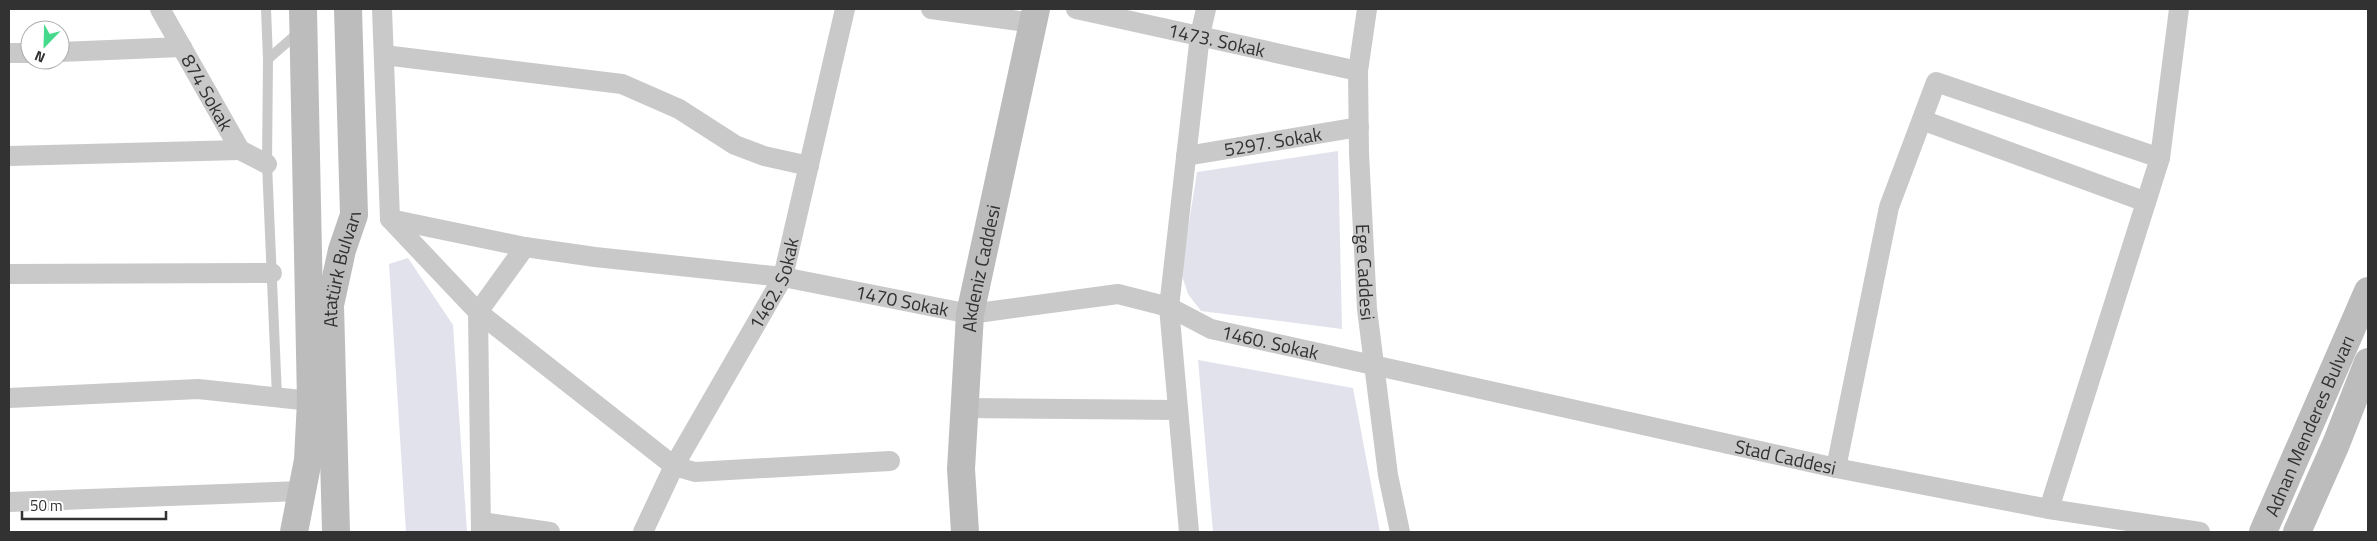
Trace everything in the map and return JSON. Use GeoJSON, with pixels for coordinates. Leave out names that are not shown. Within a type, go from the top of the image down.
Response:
{"type":"FeatureCollection","features":[{"type":"Feature","properties":{"kind":"main road","name":"Atatürk Bulvarı"},"geometry":{"type":"LineString","coordinates":[[336,532],[330,305],[342,250],[354,215],[348,9]]}},
{"type":"Feature","properties":{"kind":"main road","name":"Akdeniz Caddesi"},"geometry":{"type":"LineString","coordinates":[[965,532],[961,469],[970,314],[1035,16]]}},
{"type":"Feature","properties":{"kind":"main road","name":"Atatürk Bulvarı"},"geometry":{"type":"LineString","coordinates":[[294,532],[308,460],[311,401],[303,19]]}},
{"type":"Feature","properties":{"kind":"main road","name":"Adnan Menderes Bulvarı"},"geometry":{"type":"LineString","coordinates":[[2263,532],[2368,291]]}},
{"type":"Feature","properties":{"kind":"main road","name":"Adnan Menderes Bulvarı"},"geometry":{"type":"LineString","coordinates":[[2297,532],[2336,444],[2368,362]]}},
{"type":"Feature","properties":{"kind":"street","name":"874 Sokak"},"geometry":{"type":"LineString","coordinates":[[160,9],[240,150],[267,164]]}},
{"type":"Feature","properties":{"kind":"street"},"geometry":{"type":"LineString","coordinates":[[382,9],[390,219],[478,312],[674,466],[695,472],[890,461]]}},
{"type":"Feature","properties":{"kind":"street","name":"1462. Sokak"},"geometry":{"type":"LineString","coordinates":[[643,532],[674,466],[783,277],[845,9]]}},
{"type":"Feature","properties":{"kind":"street"},"geometry":{"type":"LineString","coordinates":[[931,9],[1035,16]]}},
{"type":"Feature","properties":{"kind":"street","name":"1473. Sokak"},"geometry":{"type":"LineString","coordinates":[[1076,9],[1358,71]]}},
{"type":"Feature","properties":{"kind":"street"},"geometry":{"type":"LineString","coordinates":[[1190,532],[1169,307],[1200,35],[1206,9]]}},
{"type":"Feature","properties":{"kind":"street","name":"Ege Caddesi"},"geometry":{"type":"LineString","coordinates":[[1367,9],[1358,71],[1367,308],[1388,475],[1400,532]]}},
{"type":"Feature","properties":{"kind":"street"},"geometry":{"type":"LineString","coordinates":[[2049,509],[2160,158],[2179,9]]}},
{"type":"Feature","properties":{"kind":"street"},"geometry":{"type":"LineString","coordinates":[[70,52],[182,47]]}},
{"type":"Feature","properties":{"kind":"street"},"geometry":{"type":"LineString","coordinates":[[384,55],[622,84],[679,109],[736,145],[764,156],[809,166]]}},
{"type":"Feature","properties":{"kind":"street"},"geometry":{"type":"LineString","coordinates":[[1836,468],[1890,207],[1936,82],[2160,158]]}},
{"type":"Feature","properties":{"kind":"street"},"geometry":{"type":"LineString","coordinates":[[1922,120],[2146,202]]}},
{"type":"Feature","properties":{"kind":"street","name":"5297. Sokak"},"geometry":{"type":"LineString","coordinates":[[1186,156],[1359,127]]}},
{"type":"Feature","properties":{"kind":"street"},"geometry":{"type":"LineString","coordinates":[[9,156],[240,150]]}},
{"type":"Feature","properties":{"kind":"street","name":"1470 Sokak"},"geometry":{"type":"LineString","coordinates":[[390,219],[525,247],[614,259],[783,277],[970,314],[1118,294],[1169,307]]}},
{"type":"Feature","properties":{"kind":"street"},"geometry":{"type":"LineString","coordinates":[[525,247],[478,312],[481,527],[550,532]]}},
{"type":"Feature","properties":{"kind":"street"},"geometry":{"type":"LineString","coordinates":[[9,274],[272,273]]}},
{"type":"Feature","properties":{"kind":"street","name":"1460. Sokak"},"geometry":{"type":"LineString","coordinates":[[1169,307],[1211,329],[1374,365]]}},
{"type":"Feature","properties":{"kind":"street","name":"Stad Caddesi"},"geometry":{"type":"LineString","coordinates":[[1374,365],[1836,468],[2049,509],[2200,532]]}},
{"type":"Feature","properties":{"kind":"street"},"geometry":{"type":"LineString","coordinates":[[9,398],[198,389],[311,401]]}},
{"type":"Feature","properties":{"kind":"street"},"geometry":{"type":"LineString","coordinates":[[964,408],[1178,410]]}},
{"type":"Feature","properties":{"kind":"street"},"geometry":{"type":"LineString","coordinates":[[9,502],[301,491]]}},
{"type":"Feature","properties":{"kind":"lane"},"geometry":{"type":"LineString","coordinates":[[266,9],[268,59],[267,164],[277,398]]}},
{"type":"Feature","properties":{"kind":"lane"},"geometry":{"type":"LineString","coordinates":[[268,59],[303,19]]}},
{"type":"Feature","properties":{"kind":"shaded area"},"geometry":{"type":"Polygon","coordinates":[[[1338,151],[1342,329],[1201,311],[1188,294],[1181,273],[1197,172],[1338,151]]]}},
{"type":"Feature","properties":{"kind":"shaded area"},"geometry":{"type":"Polygon","coordinates":[[[408,258],[453,325],[467,532],[406,532],[389,264],[408,258]]]}},
{"type":"Feature","properties":{"kind":"shaded area"},"geometry":{"type":"Polygon","coordinates":[[[1198,360],[1353,388],[1380,532],[1213,532],[1198,360]]]}}]}
